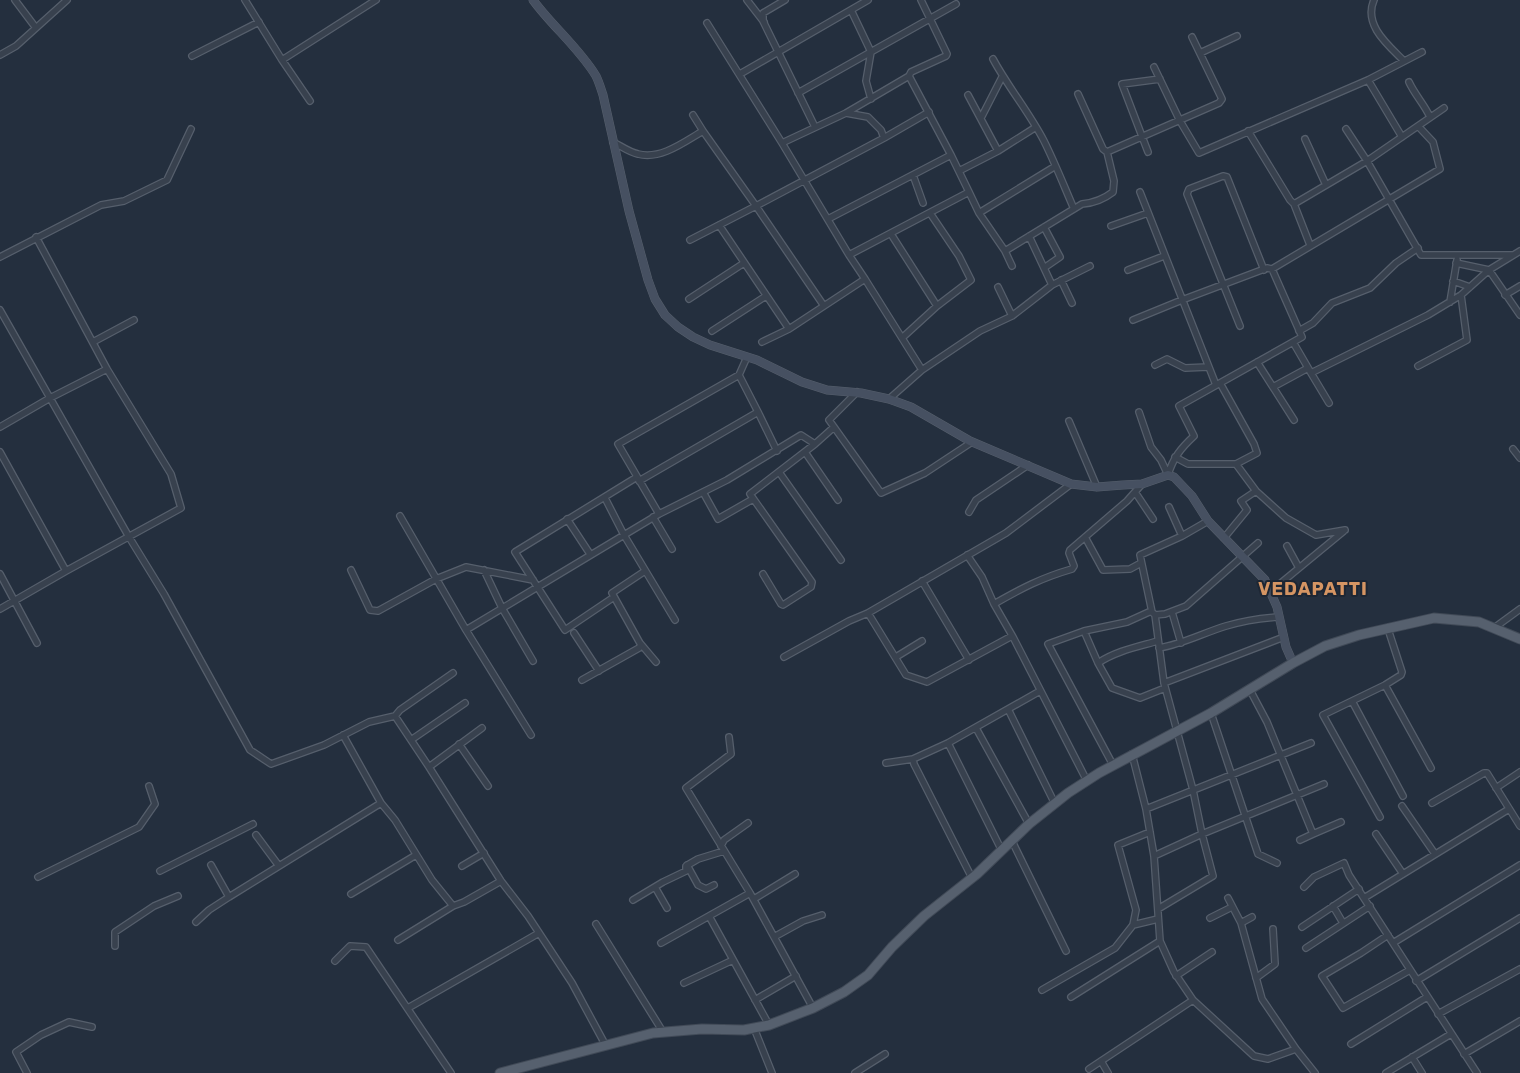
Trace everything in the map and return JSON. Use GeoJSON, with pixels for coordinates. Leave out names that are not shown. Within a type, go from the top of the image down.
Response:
{"type":"FeatureCollection","features":[{"type":"Feature","properties":{"kind":"main road"},"geometry":{"type":"LineString","coordinates":[[500,1073],[514,1071],[654,1033],[702,1029],[744,1030],[768,1025],[813,1008],[844,992],[868,975],[892,947],[924,916],[972,878],[1029,824],[1055,804],[1113,765],[1211,713],[1293,663],[1325,646],[1359,635],[1434,618],[1480,622],[1520,639]]}},
{"type":"Feature","properties":{"kind":"street"},"geometry":{"type":"LineString","coordinates":[[15,0],[36,28]]}},
{"type":"Feature","properties":{"kind":"street"},"geometry":{"type":"LineString","coordinates":[[0,56],[16,46],[67,0]]}},
{"type":"Feature","properties":{"kind":"street"},"geometry":{"type":"LineString","coordinates":[[245,0],[310,101]]}},
{"type":"Feature","properties":{"kind":"street"},"geometry":{"type":"LineString","coordinates":[[282,60],[376,0]]}},
{"type":"Feature","properties":{"kind":"street"},"geometry":{"type":"LineString","coordinates":[[532,0],[596,77],[603,95],[629,211],[648,280],[655,299],[665,315],[678,327],[692,337],[710,345],[747,357],[802,382],[827,390],[857,392],[888,399],[911,407],[972,442],[1070,484],[1097,486],[1142,484],[1168,475],[1174,477],[1192,496],[1208,521],[1265,580],[1280,616],[1284,637],[1293,663]]}},
{"type":"Feature","properties":{"kind":"street"},"geometry":{"type":"LineString","coordinates":[[747,0],[764,22],[815,127]]}},
{"type":"Feature","properties":{"kind":"street"},"geometry":{"type":"LineString","coordinates":[[764,22],[763,14],[785,0]]}},
{"type":"Feature","properties":{"kind":"street"},"geometry":{"type":"LineString","coordinates":[[740,74],[868,0]]}},
{"type":"Feature","properties":{"kind":"street"},"geometry":{"type":"LineString","coordinates":[[782,143],[846,113],[909,76],[911,72],[946,56],[947,54],[922,0]]}},
{"type":"Feature","properties":{"kind":"street"},"geometry":{"type":"LineString","coordinates":[[1374,0],[1370,8],[1376,31],[1404,62]]}},
{"type":"Feature","properties":{"kind":"street"},"geometry":{"type":"LineString","coordinates":[[798,92],[956,4]]}},
{"type":"Feature","properties":{"kind":"street"},"geometry":{"type":"LineString","coordinates":[[851,10],[871,52],[866,81],[870,99]]}},
{"type":"Feature","properties":{"kind":"street"},"geometry":{"type":"LineString","coordinates":[[192,56],[258,22]]}},
{"type":"Feature","properties":{"kind":"street"},"geometry":{"type":"LineString","coordinates":[[707,22],[849,255],[922,370]]}},
{"type":"Feature","properties":{"kind":"street"},"geometry":{"type":"LineString","coordinates":[[1200,53],[1238,36]]}},
{"type":"Feature","properties":{"kind":"street"},"geometry":{"type":"LineString","coordinates":[[1107,152],[1180,121],[1218,103],[1222,99],[1192,37]]}},
{"type":"Feature","properties":{"kind":"street"},"geometry":{"type":"LineString","coordinates":[[1154,67],[1180,121],[1199,153],[1368,80],[1422,52]]}},
{"type":"Feature","properties":{"kind":"street"},"geometry":{"type":"LineString","coordinates":[[993,59],[1002,77],[1028,113],[1044,141],[1074,209]]}},
{"type":"Feature","properties":{"kind":"street"},"geometry":{"type":"LineString","coordinates":[[909,76],[979,213],[1005,251],[1012,266]]}},
{"type":"Feature","properties":{"kind":"street"},"geometry":{"type":"LineString","coordinates":[[981,118],[1002,77]]}},
{"type":"Feature","properties":{"kind":"street"},"geometry":{"type":"LineString","coordinates":[[1148,152],[1122,84],[1160,79]]}},
{"type":"Feature","properties":{"kind":"street"},"geometry":{"type":"LineString","coordinates":[[1368,80],[1402,137]]}},
{"type":"Feature","properties":{"kind":"street"},"geometry":{"type":"LineString","coordinates":[[1409,82],[1414,94],[1425,105],[1430,117]]}},
{"type":"Feature","properties":{"kind":"street"},"geometry":{"type":"LineString","coordinates":[[1005,251],[1082,204],[1106,197],[1113,192],[1114,180],[1107,152],[1103,149],[1078,94]]}},
{"type":"Feature","properties":{"kind":"street"},"geometry":{"type":"LineString","coordinates":[[968,95],[998,151]]}},
{"type":"Feature","properties":{"kind":"street"},"geometry":{"type":"LineString","coordinates":[[1294,204],[1367,160],[1444,108]]}},
{"type":"Feature","properties":{"kind":"street"},"geometry":{"type":"LineString","coordinates":[[690,240],[884,138],[929,112]]}},
{"type":"Feature","properties":{"kind":"street"},"geometry":{"type":"LineString","coordinates":[[846,113],[868,117],[881,130],[884,138]]}},
{"type":"Feature","properties":{"kind":"street"},"geometry":{"type":"LineString","coordinates":[[693,115],[824,306]]}},
{"type":"Feature","properties":{"kind":"street"},"geometry":{"type":"LineString","coordinates":[[1133,320],[1223,284],[1272,269],[1440,168],[1433,142],[1418,126]]}},
{"type":"Feature","properties":{"kind":"street"},"geometry":{"type":"LineString","coordinates":[[959,171],[998,151],[1036,127]]}},
{"type":"Feature","properties":{"kind":"street"},"geometry":{"type":"LineString","coordinates":[[0,257],[101,205],[124,201],[167,180],[191,129]]}},
{"type":"Feature","properties":{"kind":"street"},"geometry":{"type":"LineString","coordinates":[[1346,129],[1367,160],[1421,255],[1513,256]]}},
{"type":"Feature","properties":{"kind":"street"},"geometry":{"type":"LineString","coordinates":[[613,142],[638,154],[651,155],[667,151],[703,131]]}},
{"type":"Feature","properties":{"kind":"street"},"geometry":{"type":"LineString","coordinates":[[1248,131],[1294,204],[1310,245]]}},
{"type":"Feature","properties":{"kind":"street"},"geometry":{"type":"LineString","coordinates":[[1305,138],[1326,185]]}},
{"type":"Feature","properties":{"kind":"street"},"geometry":{"type":"LineString","coordinates":[[828,219],[951,155]]}},
{"type":"Feature","properties":{"kind":"street"},"geometry":{"type":"LineString","coordinates":[[979,213],[1054,167]]}},
{"type":"Feature","properties":{"kind":"street"},"geometry":{"type":"LineString","coordinates":[[913,175],[923,203]]}},
{"type":"Feature","properties":{"kind":"street"},"geometry":{"type":"LineString","coordinates":[[1240,326],[1187,194],[1189,189],[1223,176],[1228,177],[1264,270]]}},
{"type":"Feature","properties":{"kind":"street"},"geometry":{"type":"LineString","coordinates":[[849,255],[969,192]]}},
{"type":"Feature","properties":{"kind":"street"},"geometry":{"type":"LineString","coordinates":[[1140,192],[1208,367],[1254,444],[1257,453],[1236,464],[1188,464],[1175,457]]}},
{"type":"Feature","properties":{"kind":"street"},"geometry":{"type":"LineString","coordinates":[[902,338],[937,306],[971,280],[959,256],[930,213]]}},
{"type":"Feature","properties":{"kind":"street"},"geometry":{"type":"LineString","coordinates":[[1111,226],[1148,213]]}},
{"type":"Feature","properties":{"kind":"street"},"geometry":{"type":"LineString","coordinates":[[719,225],[789,329]]}},
{"type":"Feature","properties":{"kind":"street"},"geometry":{"type":"LineString","coordinates":[[1044,227],[1060,257],[1044,268]]}},
{"type":"Feature","properties":{"kind":"street"},"geometry":{"type":"LineString","coordinates":[[891,234],[937,306]]}},
{"type":"Feature","properties":{"kind":"street"},"geometry":{"type":"LineString","coordinates":[[1029,236],[1052,285]]}},
{"type":"Feature","properties":{"kind":"street"},"geometry":{"type":"LineString","coordinates":[[0,609],[181,508],[171,474],[107,369],[36,238]]}},
{"type":"Feature","properties":{"kind":"street"},"geometry":{"type":"LineString","coordinates":[[1299,331],[1313,323],[1332,303],[1370,288],[1396,263],[1418,248]]}},
{"type":"Feature","properties":{"kind":"street"},"geometry":{"type":"LineString","coordinates":[[1273,387],[1428,315],[1462,295],[1489,270],[1520,251]]}},
{"type":"Feature","properties":{"kind":"street"},"geometry":{"type":"LineString","coordinates":[[1450,302],[1457,255]]}},
{"type":"Feature","properties":{"kind":"street"},"geometry":{"type":"LineString","coordinates":[[1128,270],[1164,256]]}},
{"type":"Feature","properties":{"kind":"street"},"geometry":{"type":"LineString","coordinates":[[689,299],[744,263]]}},
{"type":"Feature","properties":{"kind":"street"},"geometry":{"type":"LineString","coordinates":[[1456,263],[1489,270],[1520,315]]}},
{"type":"Feature","properties":{"kind":"street"},"geometry":{"type":"LineString","coordinates":[[888,399],[922,370],[980,331],[1012,316],[1052,285],[1090,266]]}},
{"type":"Feature","properties":{"kind":"street"},"geometry":{"type":"LineString","coordinates":[[1168,475],[1180,448],[1194,436],[1179,406],[1302,337],[1272,269]]}},
{"type":"Feature","properties":{"kind":"street"},"geometry":{"type":"LineString","coordinates":[[762,342],[789,329],[865,279]]}},
{"type":"Feature","properties":{"kind":"street"},"geometry":{"type":"LineString","coordinates":[[1061,280],[1072,303]]}},
{"type":"Feature","properties":{"kind":"street"},"geometry":{"type":"LineString","coordinates":[[1453,281],[1470,287]]}},
{"type":"Feature","properties":{"kind":"street"},"geometry":{"type":"LineString","coordinates":[[1505,295],[1520,286]]}},
{"type":"Feature","properties":{"kind":"street"},"geometry":{"type":"LineString","coordinates":[[998,287],[1012,316]]}},
{"type":"Feature","properties":{"kind":"street"},"geometry":{"type":"LineString","coordinates":[[1418,366],[1467,340],[1462,295]]}},
{"type":"Feature","properties":{"kind":"street"},"geometry":{"type":"LineString","coordinates":[[712,331],[766,296]]}},
{"type":"Feature","properties":{"kind":"street"},"geometry":{"type":"LineString","coordinates":[[0,310],[164,594],[250,750],[271,764],[324,745],[369,722],[395,716],[400,710],[453,673]]}},
{"type":"Feature","properties":{"kind":"street"},"geometry":{"type":"LineString","coordinates":[[93,342],[134,320]]}},
{"type":"Feature","properties":{"kind":"street"},"geometry":{"type":"LineString","coordinates":[[1293,342],[1329,403]]}},
{"type":"Feature","properties":{"kind":"street"},"geometry":{"type":"LineString","coordinates":[[659,514],[618,444],[739,375],[747,357]]}},
{"type":"Feature","properties":{"kind":"street"},"geometry":{"type":"LineString","coordinates":[[1155,366],[1167,359],[1186,368],[1208,367]]}},
{"type":"Feature","properties":{"kind":"street"},"geometry":{"type":"LineString","coordinates":[[1257,362],[1294,420]]}},
{"type":"Feature","properties":{"kind":"street"},"geometry":{"type":"LineString","coordinates":[[0,427],[50,398],[107,369]]}},
{"type":"Feature","properties":{"kind":"street"},"geometry":{"type":"LineString","coordinates":[[739,375],[777,451]]}},
{"type":"Feature","properties":{"kind":"street"},"geometry":{"type":"LineString","coordinates":[[857,392],[829,420],[881,493],[925,473],[972,442]]}},
{"type":"Feature","properties":{"kind":"street"},"geometry":{"type":"LineString","coordinates":[[614,597],[565,630],[536,586],[516,550],[567,519],[758,412]]}},
{"type":"Feature","properties":{"kind":"street"},"geometry":{"type":"LineString","coordinates":[[1139,412],[1151,447],[1161,460],[1168,475]]}},
{"type":"Feature","properties":{"kind":"street"},"geometry":{"type":"LineString","coordinates":[[1069,421],[1097,486]]}},
{"type":"Feature","properties":{"kind":"street"},"geometry":{"type":"LineString","coordinates":[[763,574],[780,604],[784,605],[812,585],[812,582],[750,494],[834,427]]}},
{"type":"Feature","properties":{"kind":"street"},"geometry":{"type":"LineString","coordinates":[[466,630],[653,517],[777,451],[801,435],[815,444]]}},
{"type":"Feature","properties":{"kind":"street"},"geometry":{"type":"LineString","coordinates":[[1513,450],[1520,458]]}},
{"type":"Feature","properties":{"kind":"street"},"geometry":{"type":"LineString","coordinates":[[0,452],[66,571]]}},
{"type":"Feature","properties":{"kind":"street"},"geometry":{"type":"LineString","coordinates":[[805,452],[838,500]]}},
{"type":"Feature","properties":{"kind":"street"},"geometry":{"type":"LineString","coordinates":[[1236,464],[1256,491],[1286,518],[1316,534],[1345,530],[1270,592]]}},
{"type":"Feature","properties":{"kind":"street"},"geometry":{"type":"LineString","coordinates":[[969,512],[976,500],[1028,465]]}},
{"type":"Feature","properties":{"kind":"street"},"geometry":{"type":"LineString","coordinates":[[779,472],[841,560]]}},
{"type":"Feature","properties":{"kind":"street"},"geometry":{"type":"LineString","coordinates":[[784,658],[849,621],[868,613],[1006,533],[1070,484]]}},
{"type":"Feature","properties":{"kind":"street"},"geometry":{"type":"LineString","coordinates":[[994,604],[1029,584],[1072,569],[1074,566],[1069,553],[1070,550],[1127,501],[1142,484]]}},
{"type":"Feature","properties":{"kind":"street"},"geometry":{"type":"LineString","coordinates":[[1224,538],[1247,510],[1241,501],[1256,491]]}},
{"type":"Feature","properties":{"kind":"street"},"geometry":{"type":"LineString","coordinates":[[703,492],[718,518],[753,499]]}},
{"type":"Feature","properties":{"kind":"street"},"geometry":{"type":"LineString","coordinates":[[1135,492],[1153,519]]}},
{"type":"Feature","properties":{"kind":"street"},"geometry":{"type":"LineString","coordinates":[[605,498],[624,535],[675,620]]}},
{"type":"Feature","properties":{"kind":"street"},"geometry":{"type":"LineString","coordinates":[[1169,507],[1182,536]]}},
{"type":"Feature","properties":{"kind":"street"},"geometry":{"type":"LineString","coordinates":[[400,516],[436,580],[531,735]]}},
{"type":"Feature","properties":{"kind":"street"},"geometry":{"type":"LineString","coordinates":[[653,517],[672,550]]}},
{"type":"Feature","properties":{"kind":"street"},"geometry":{"type":"LineString","coordinates":[[567,519],[590,554]]}},
{"type":"Feature","properties":{"kind":"street"},"geometry":{"type":"LineString","coordinates":[[1158,909],[1213,876],[1193,790],[1164,685],[1154,614],[1140,555],[1182,536],[1208,521]]}},
{"type":"Feature","properties":{"kind":"street"},"geometry":{"type":"LineString","coordinates":[[1085,537],[1103,570],[1130,569],[1141,563]]}},
{"type":"Feature","properties":{"kind":"street"},"geometry":{"type":"LineString","coordinates":[[1113,765],[1048,644],[1084,631],[1127,622],[1146,613],[1172,612],[1186,606],[1258,543]]}},
{"type":"Feature","properties":{"kind":"street"},"geometry":{"type":"LineString","coordinates":[[1286,546],[1299,568]]}},
{"type":"Feature","properties":{"kind":"street"},"geometry":{"type":"LineString","coordinates":[[967,555],[982,577],[994,604],[1087,781]]}},
{"type":"Feature","properties":{"kind":"street"},"geometry":{"type":"LineString","coordinates":[[351,570],[370,610],[378,611],[436,580],[466,567],[533,580]]}},
{"type":"Feature","properties":{"kind":"street"},"geometry":{"type":"LineString","coordinates":[[484,570],[502,608],[533,661]]}},
{"type":"Feature","properties":{"kind":"street"},"geometry":{"type":"LineString","coordinates":[[645,571],[612,593],[640,643],[656,662]]}},
{"type":"Feature","properties":{"kind":"street"},"geometry":{"type":"LineString","coordinates":[[0,574],[37,643]]}},
{"type":"Feature","properties":{"kind":"street"},"geometry":{"type":"LineString","coordinates":[[922,581],[969,660]]}},
{"type":"Feature","properties":{"kind":"street"},"geometry":{"type":"LineString","coordinates":[[1494,628],[1520,609]]}},
{"type":"Feature","properties":{"kind":"street"},"geometry":{"type":"LineString","coordinates":[[1172,612],[1182,643]]}},
{"type":"Feature","properties":{"kind":"street"},"geometry":{"type":"LineString","coordinates":[[868,613],[906,676],[927,682],[1012,636]]}},
{"type":"Feature","properties":{"kind":"street"},"geometry":{"type":"LineString","coordinates":[[1098,663],[1124,650],[1182,643],[1226,626],[1258,618],[1280,616]]}},
{"type":"Feature","properties":{"kind":"street"},"geometry":{"type":"LineString","coordinates":[[1380,817],[1323,716],[1401,675],[1402,672],[1388,629]]}},
{"type":"Feature","properties":{"kind":"street"},"geometry":{"type":"LineString","coordinates":[[1084,631],[1098,663],[1112,688],[1140,698],[1164,685],[1284,637]]}},
{"type":"Feature","properties":{"kind":"street"},"geometry":{"type":"LineString","coordinates":[[574,633],[599,671]]}},
{"type":"Feature","properties":{"kind":"street"},"geometry":{"type":"LineString","coordinates":[[896,657],[922,641]]}},
{"type":"Feature","properties":{"kind":"street"},"geometry":{"type":"LineString","coordinates":[[582,680],[639,648],[640,643]]}},
{"type":"Feature","properties":{"kind":"street"},"geometry":{"type":"LineString","coordinates":[[1385,685],[1430,768]]}},
{"type":"Feature","properties":{"kind":"street"},"geometry":{"type":"LineString","coordinates":[[1250,690],[1267,722],[1313,834]]}},
{"type":"Feature","properties":{"kind":"street"},"geometry":{"type":"LineString","coordinates":[[886,763],[913,759],[948,743],[1040,691]]}},
{"type":"Feature","properties":{"kind":"street"},"geometry":{"type":"LineString","coordinates":[[1352,701],[1403,796]]}},
{"type":"Feature","properties":{"kind":"street"},"geometry":{"type":"LineString","coordinates":[[411,740],[465,703]]}},
{"type":"Feature","properties":{"kind":"street"},"geometry":{"type":"LineString","coordinates":[[1008,709],[1055,804]]}},
{"type":"Feature","properties":{"kind":"street"},"geometry":{"type":"LineString","coordinates":[[1211,713],[1258,854],[1277,863]]}},
{"type":"Feature","properties":{"kind":"street"},"geometry":{"type":"LineString","coordinates":[[395,716],[502,881],[572,983],[606,1046]]}},
{"type":"Feature","properties":{"kind":"street"},"geometry":{"type":"LineString","coordinates":[[429,767],[482,728]]}},
{"type":"Feature","properties":{"kind":"street"},"geometry":{"type":"LineString","coordinates":[[976,728],[1029,824]]}},
{"type":"Feature","properties":{"kind":"street"},"geometry":{"type":"LineString","coordinates":[[343,735],[381,803],[395,820],[432,880],[453,906]]}},
{"type":"Feature","properties":{"kind":"street"},"geometry":{"type":"LineString","coordinates":[[729,737],[731,754],[686,788],[750,892],[813,1008]]}},
{"type":"Feature","properties":{"kind":"street"},"geometry":{"type":"LineString","coordinates":[[948,743],[1002,850]]}},
{"type":"Feature","properties":{"kind":"street"},"geometry":{"type":"LineString","coordinates":[[1146,809],[1311,743]]}},
{"type":"Feature","properties":{"kind":"street"},"geometry":{"type":"LineString","coordinates":[[459,744],[488,786]]}},
{"type":"Feature","properties":{"kind":"street"},"geometry":{"type":"LineString","coordinates":[[1132,754],[1146,809],[1154,856],[1160,941],[1176,976],[1193,1000],[1254,1056],[1268,1059],[1296,1049]]}},
{"type":"Feature","properties":{"kind":"street"},"geometry":{"type":"LineString","coordinates":[[913,759],[972,878]]}},
{"type":"Feature","properties":{"kind":"street"},"geometry":{"type":"LineString","coordinates":[[1432,803],[1484,772],[1487,773],[1520,826]]}},
{"type":"Feature","properties":{"kind":"street"},"geometry":{"type":"LineString","coordinates":[[1496,788],[1520,772]]}},
{"type":"Feature","properties":{"kind":"street"},"geometry":{"type":"LineString","coordinates":[[1154,856],[1202,834],[1324,784]]}},
{"type":"Feature","properties":{"kind":"street"},"geometry":{"type":"LineString","coordinates":[[38,877],[139,827],[156,804],[149,786]]}},
{"type":"Feature","properties":{"kind":"street"},"geometry":{"type":"LineString","coordinates":[[196,922],[209,910],[229,897],[381,803]]}},
{"type":"Feature","properties":{"kind":"street"},"geometry":{"type":"LineString","coordinates":[[1402,806],[1435,854]]}},
{"type":"Feature","properties":{"kind":"street"},"geometry":{"type":"LineString","coordinates":[[1364,898],[1509,809]]}},
{"type":"Feature","properties":{"kind":"street"},"geometry":{"type":"LineString","coordinates":[[1300,840],[1340,822]]}},
{"type":"Feature","properties":{"kind":"street"},"geometry":{"type":"LineString","coordinates":[[723,848],[724,840],[748,823]]}},
{"type":"Feature","properties":{"kind":"street"},"geometry":{"type":"LineString","coordinates":[[160,871],[253,824]]}},
{"type":"Feature","properties":{"kind":"street"},"geometry":{"type":"LineString","coordinates":[[1042,990],[1115,948],[1133,925],[1136,910],[1118,845],[1150,832]]}},
{"type":"Feature","properties":{"kind":"street"},"geometry":{"type":"LineString","coordinates":[[1376,834],[1403,874]]}},
{"type":"Feature","properties":{"kind":"street"},"geometry":{"type":"LineString","coordinates":[[256,835],[279,866]]}},
{"type":"Feature","properties":{"kind":"street"},"geometry":{"type":"LineString","coordinates":[[1012,841],[1066,950]]}},
{"type":"Feature","properties":{"kind":"street"},"geometry":{"type":"LineString","coordinates":[[633,900],[686,871],[686,866],[698,859],[723,848]]}},
{"type":"Feature","properties":{"kind":"street"},"geometry":{"type":"LineString","coordinates":[[462,866],[484,853]]}},
{"type":"Feature","properties":{"kind":"street"},"geometry":{"type":"LineString","coordinates":[[351,894],[416,856]]}},
{"type":"Feature","properties":{"kind":"street"},"geometry":{"type":"LineString","coordinates":[[1304,888],[1314,877],[1344,864],[1416,981],[1476,1073]]}},
{"type":"Feature","properties":{"kind":"street"},"geometry":{"type":"LineString","coordinates":[[211,865],[229,897]]}},
{"type":"Feature","properties":{"kind":"street"},"geometry":{"type":"LineString","coordinates":[[1393,943],[1520,865]]}},
{"type":"Feature","properties":{"kind":"street"},"geometry":{"type":"LineString","coordinates":[[687,866],[698,885],[706,890],[714,885]]}},
{"type":"Feature","properties":{"kind":"street"},"geometry":{"type":"LineString","coordinates":[[754,899],[795,874]]}},
{"type":"Feature","properties":{"kind":"street"},"geometry":{"type":"LineString","coordinates":[[398,940],[453,906],[502,881]]}},
{"type":"Feature","properties":{"kind":"street"},"geometry":{"type":"LineString","coordinates":[[655,887],[667,908]]}},
{"type":"Feature","properties":{"kind":"street"},"geometry":{"type":"LineString","coordinates":[[1302,927],[1359,889]]}},
{"type":"Feature","properties":{"kind":"street"},"geometry":{"type":"LineString","coordinates":[[661,943],[750,892]]}},
{"type":"Feature","properties":{"kind":"street"},"geometry":{"type":"LineString","coordinates":[[115,946],[115,932],[154,906],[178,896]]}},
{"type":"Feature","properties":{"kind":"street"},"geometry":{"type":"LineString","coordinates":[[1228,898],[1241,923],[1262,999],[1315,1073]]}},
{"type":"Feature","properties":{"kind":"street"},"geometry":{"type":"LineString","coordinates":[[1210,918],[1232,906]]}},
{"type":"Feature","properties":{"kind":"street"},"geometry":{"type":"LineString","coordinates":[[1333,906],[1343,923]]}},
{"type":"Feature","properties":{"kind":"street"},"geometry":{"type":"LineString","coordinates":[[1306,948],[1370,906]]}},
{"type":"Feature","properties":{"kind":"street"},"geometry":{"type":"LineString","coordinates":[[774,937],[803,921],[822,915]]}},
{"type":"Feature","properties":{"kind":"street"},"geometry":{"type":"LineString","coordinates":[[709,916],[768,1025]]}},
{"type":"Feature","properties":{"kind":"street"},"geometry":{"type":"LineString","coordinates":[[1241,923],[1252,917]]}},
{"type":"Feature","properties":{"kind":"street"},"geometry":{"type":"LineString","coordinates":[[1416,981],[1520,918]]}},
{"type":"Feature","properties":{"kind":"street"},"geometry":{"type":"LineString","coordinates":[[1133,925],[1158,920]]}},
{"type":"Feature","properties":{"kind":"street"},"geometry":{"type":"LineString","coordinates":[[596,924],[663,1032]]}},
{"type":"Feature","properties":{"kind":"street"},"geometry":{"type":"LineString","coordinates":[[1256,978],[1275,964],[1273,930]]}},
{"type":"Feature","properties":{"kind":"street"},"geometry":{"type":"LineString","coordinates":[[408,1008],[539,933]]}},
{"type":"Feature","properties":{"kind":"street"},"geometry":{"type":"LineString","coordinates":[[1388,935],[1322,976],[1343,1008],[1410,970]]}},
{"type":"Feature","properties":{"kind":"street"},"geometry":{"type":"LineString","coordinates":[[1071,997],[1160,941]]}},
{"type":"Feature","properties":{"kind":"street"},"geometry":{"type":"LineString","coordinates":[[335,961],[350,946],[366,947],[452,1073]]}},
{"type":"Feature","properties":{"kind":"street"},"geometry":{"type":"LineString","coordinates":[[1176,976],[1212,952]]}},
{"type":"Feature","properties":{"kind":"street"},"geometry":{"type":"LineString","coordinates":[[684,983],[733,960]]}},
{"type":"Feature","properties":{"kind":"street"},"geometry":{"type":"LineString","coordinates":[[1438,1014],[1520,969]]}},
{"type":"Feature","properties":{"kind":"street"},"geometry":{"type":"LineString","coordinates":[[755,1000],[796,976]]}},
{"type":"Feature","properties":{"kind":"street"},"geometry":{"type":"LineString","coordinates":[[1351,1044],[1427,997]]}},
{"type":"Feature","properties":{"kind":"street"},"geometry":{"type":"LineString","coordinates":[[1089,1069],[1193,1000]]}},
{"type":"Feature","properties":{"kind":"street"},"geometry":{"type":"LineString","coordinates":[[1464,1054],[1520,1021]]}},
{"type":"Feature","properties":{"kind":"street"},"geometry":{"type":"LineString","coordinates":[[27,1073],[16,1052],[41,1035],[69,1022],[92,1027]]}},
{"type":"Feature","properties":{"kind":"street"},"geometry":{"type":"LineString","coordinates":[[754,1028],[772,1073]]}},
{"type":"Feature","properties":{"kind":"street"},"geometry":{"type":"LineString","coordinates":[[1386,1073],[1451,1034]]}},
{"type":"Feature","properties":{"kind":"street"},"geometry":{"type":"LineString","coordinates":[[855,1073],[885,1054]]}},
{"type":"Feature","properties":{"kind":"street"},"geometry":{"type":"LineString","coordinates":[[1412,1057],[1422,1073]]}},
{"type":"Feature","properties":{"kind":"street"},"geometry":{"type":"LineString","coordinates":[[1101,1061],[1108,1073]]}},
{"type":"Feature","properties":{"kind":"district","name":"VEDAPATTI"},"geometry":{"type":"Point","coordinates":[1313,589]}}]}
